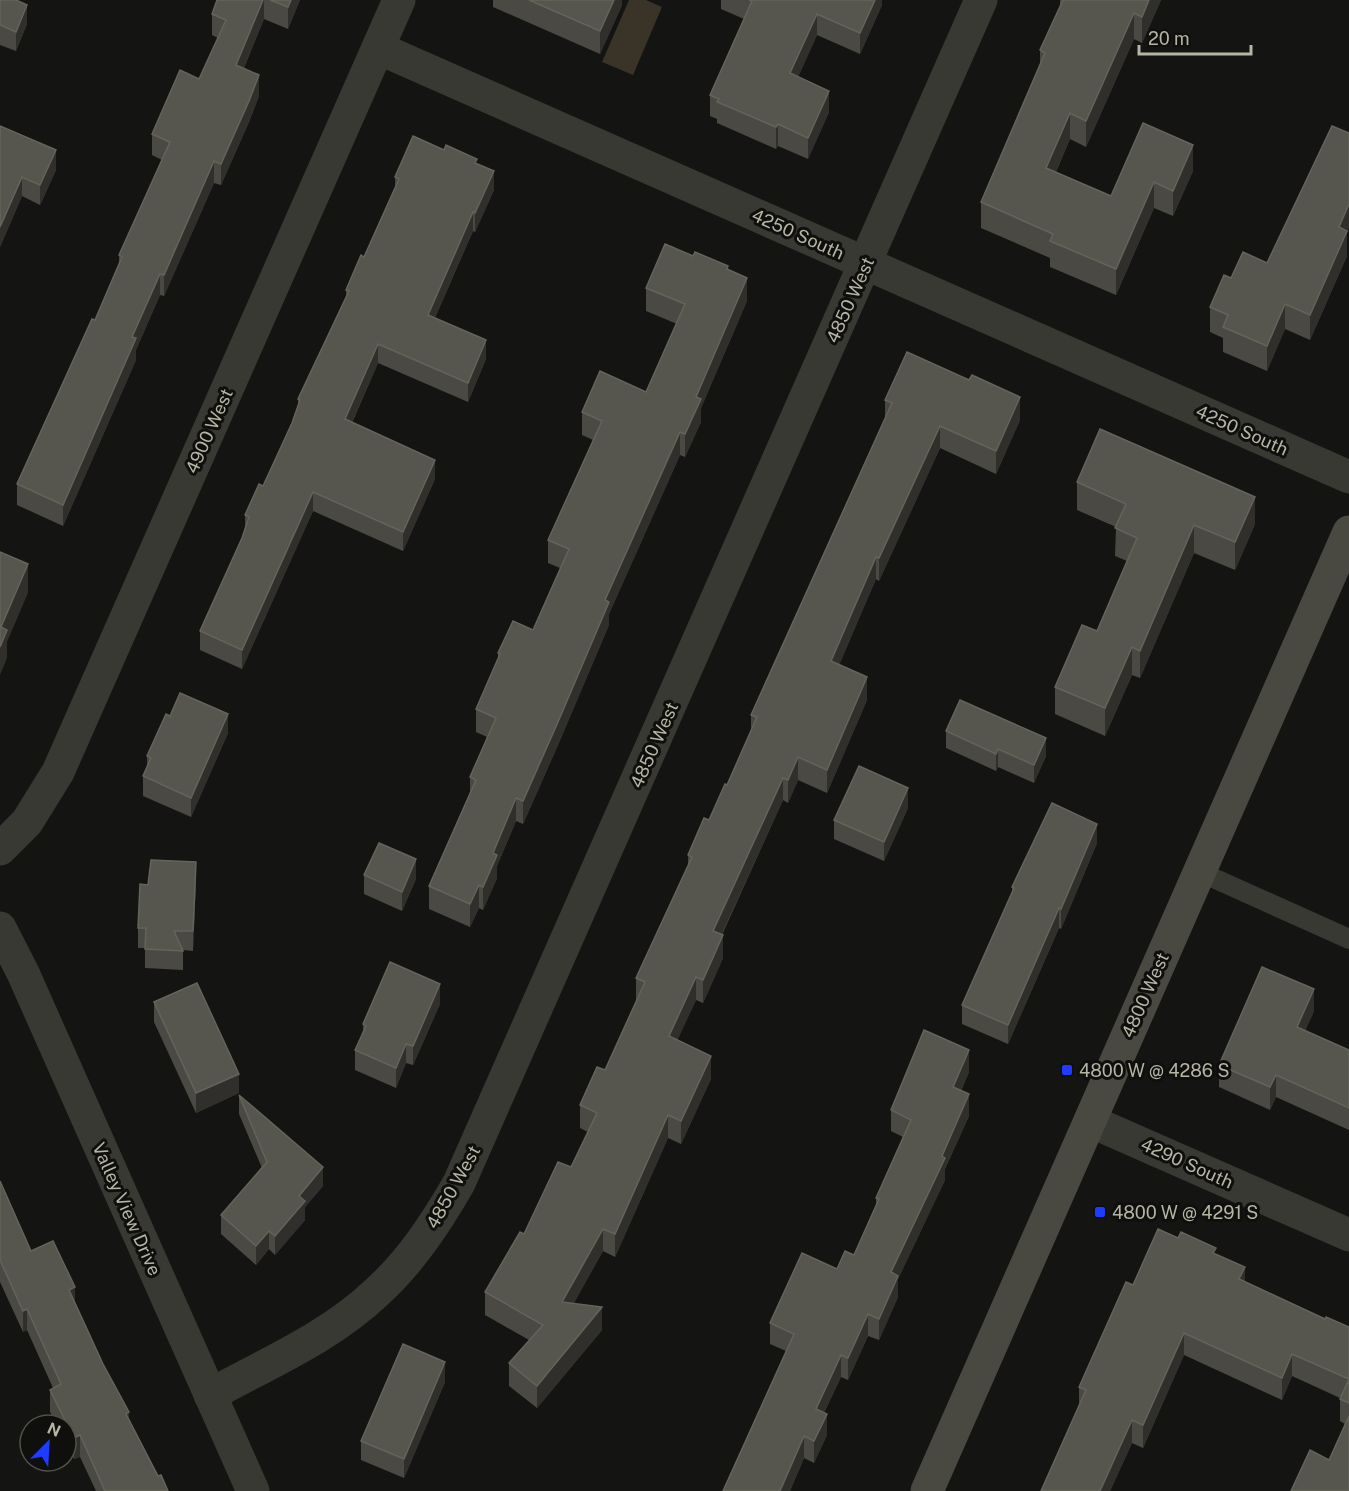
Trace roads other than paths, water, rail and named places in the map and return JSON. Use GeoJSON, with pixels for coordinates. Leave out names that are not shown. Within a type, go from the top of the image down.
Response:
{"type":"FeatureCollection","features":[{"type":"Feature","properties":{"kind":"main road","name":"4800 West"},"geometry":{"type":"LineString","coordinates":[[927,1491],[1349,532]]}},
{"type":"Feature","properties":{"kind":"street","name":"4900 West"},"geometry":{"type":"LineString","coordinates":[[0,849],[27,822],[58,772],[399,0]]}},
{"type":"Feature","properties":{"kind":"street","name":"4850 West"},"geometry":{"type":"LineString","coordinates":[[210,1395],[330,1329],[354,1312],[400,1269],[442,1212],[480,1139],[981,0]]}},
{"type":"Feature","properties":{"kind":"street","name":"4250 South"},"geometry":{"type":"LineString","coordinates":[[378,48],[1349,477]]}},
{"type":"Feature","properties":{"kind":"street","name":"Valley View Drive"},"geometry":{"type":"LineString","coordinates":[[0,928],[23,973],[253,1491]]}},
{"type":"Feature","properties":{"kind":"street","name":"4290 South"},"geometry":{"type":"LineString","coordinates":[[1090,1121],[1349,1235]]}},
{"type":"Feature","properties":{"kind":"lane"},"geometry":{"type":"LineString","coordinates":[[1200,872],[1349,939]]}},
{"type":"Feature","properties":{"kind":"place","name":"4800 W @ 4286 S"},"geometry":{"type":"Point","coordinates":[1067,1070]}},
{"type":"Feature","properties":{"kind":"place","name":"4800 W @ 4291 S"},"geometry":{"type":"Point","coordinates":[1100,1212]}}]}
